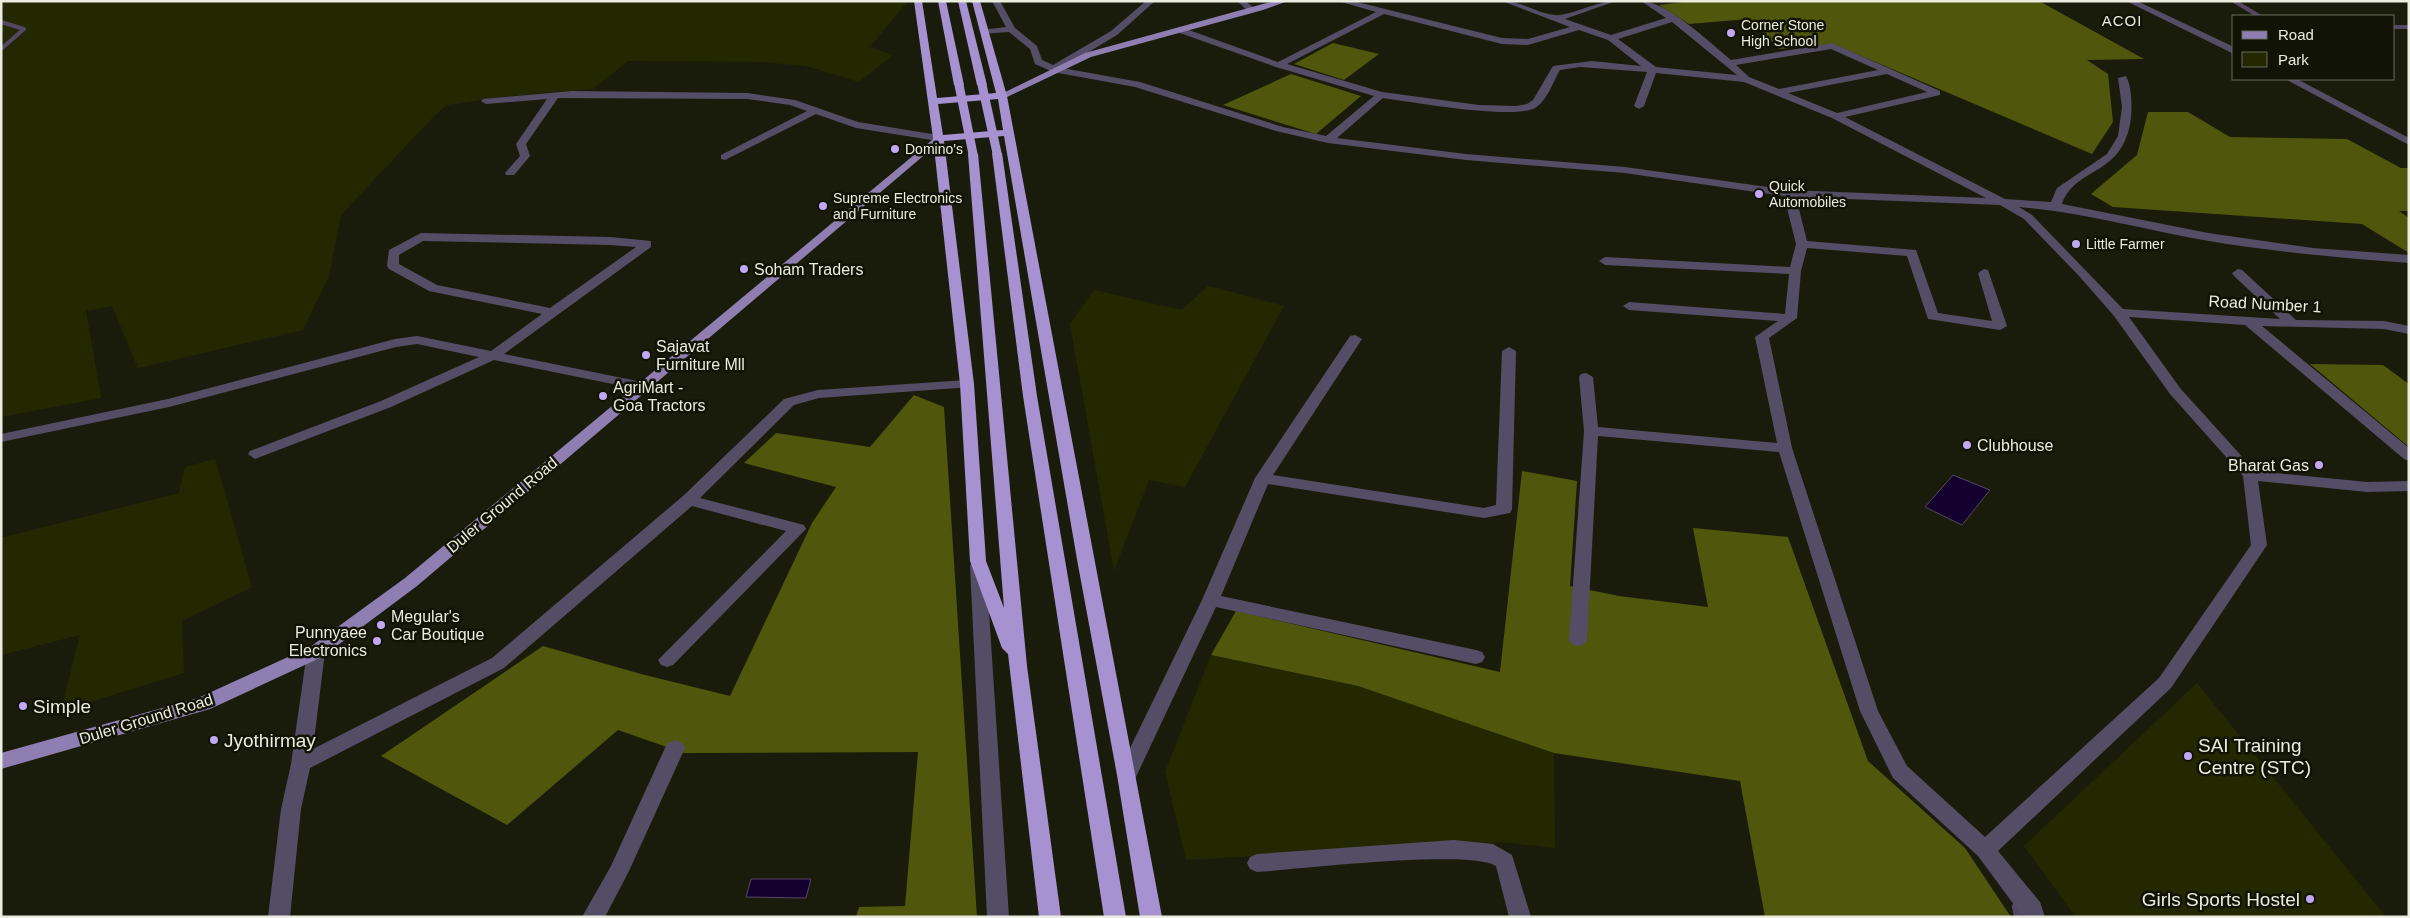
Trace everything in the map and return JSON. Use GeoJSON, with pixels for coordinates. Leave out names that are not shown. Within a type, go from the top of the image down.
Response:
{"type":"FeatureCollection","features":[{"type":"Feature","properties":{"kind":"highway"},"geometry":{"type":"LineString","coordinates":[[918,1],[938,138],[968,384],[978,561],[1018,666]]}},
{"type":"Feature","properties":{"kind":"highway"},"geometry":{"type":"LineString","coordinates":[[942,1],[973,154],[1018,666],[1050,917]]}},
{"type":"Feature","properties":{"kind":"highway"},"geometry":{"type":"LineString","coordinates":[[962,1],[997,153],[1030,396],[1115,917]]}},
{"type":"Feature","properties":{"kind":"highway"},"geometry":{"type":"LineString","coordinates":[[976,1],[1002,96],[1086,566],[1127,775],[1150,917]]}},
{"type":"Feature","properties":{"kind":"highway"},"geometry":{"type":"LineString","coordinates":[[932,101],[1002,96]]}},
{"type":"Feature","properties":{"kind":"highway"},"geometry":{"type":"LineString","coordinates":[[938,138],[1008,132]]}},
{"type":"Feature","properties":{"kind":"main road"},"geometry":{"type":"LineString","coordinates":[[1002,96],[1026,86],[1053,69],[1088,55],[1284,1]]}},
{"type":"Feature","properties":{"kind":"main road","name":"Duler Ground Road"},"geometry":{"type":"LineString","coordinates":[[1,761],[204,704],[316,652],[411,582],[938,138]]}},
{"type":"Feature","properties":{"kind":"street"},"geometry":{"type":"LineString","coordinates":[[996,1],[1011,28],[1034,48],[1038,62],[1048,65],[1053,69],[1137,84],[1280,129],[1328,140],[1466,157],[1625,170],[1789,193],[2055,206],[2127,219],[2208,237],[2313,252],[2409,259]]}},
{"type":"Feature","properties":{"kind":"street"},"geometry":{"type":"LineString","coordinates":[[1053,69],[1114,33],[1151,1]]}},
{"type":"Feature","properties":{"kind":"street"},"geometry":{"type":"LineString","coordinates":[[1241,1],[1253,11]]}},
{"type":"Feature","properties":{"kind":"street"},"geometry":{"type":"LineString","coordinates":[[1342,1],[1502,41],[1528,42],[1578,27]]}},
{"type":"Feature","properties":{"kind":"street"},"geometry":{"type":"LineString","coordinates":[[1506,1],[1611,38],[1653,70]]}},
{"type":"Feature","properties":{"kind":"street"},"geometry":{"type":"LineString","coordinates":[[1555,19],[1612,1]]}},
{"type":"Feature","properties":{"kind":"street"},"geometry":{"type":"LineString","coordinates":[[1645,1],[1673,19],[1729,63],[1746,79]]}},
{"type":"Feature","properties":{"kind":"street"},"geometry":{"type":"LineString","coordinates":[[2130,1],[2232,50]]}},
{"type":"Feature","properties":{"kind":"street"},"geometry":{"type":"LineString","coordinates":[[1279,65],[1382,12]]}},
{"type":"Feature","properties":{"kind":"street"},"geometry":{"type":"LineString","coordinates":[[1611,38],[1673,19]]}},
{"type":"Feature","properties":{"kind":"street"},"geometry":{"type":"LineString","coordinates":[[984,32],[1011,28]]}},
{"type":"Feature","properties":{"kind":"street"},"geometry":{"type":"LineString","coordinates":[[1180,30],[1279,65],[1381,95],[1480,108],[1516,109],[1530,107],[1537,102],[1556,68],[1568,65],[1608,65],[1746,79],[1836,116],[2003,202],[2028,217],[2084,274],[2119,313],[2175,391],[2250,475],[2259,545],[2165,683],[1985,850]]}},
{"type":"Feature","properties":{"kind":"street"},"geometry":{"type":"LineString","coordinates":[[1729,63],[1832,46],[1937,93],[1836,116]]}},
{"type":"Feature","properties":{"kind":"street"},"geometry":{"type":"LineString","coordinates":[[1639,106],[1653,70]]}},
{"type":"Feature","properties":{"kind":"street"},"geometry":{"type":"LineString","coordinates":[[1778,92],[1887,71]]}},
{"type":"Feature","properties":{"kind":"street"},"geometry":{"type":"LineString","coordinates":[[2055,206],[2061,190],[2111,156],[2123,136],[2127,107],[2123,78]]}},
{"type":"Feature","properties":{"kind":"street"},"geometry":{"type":"LineString","coordinates":[[2292,80],[2409,142]]}},
{"type":"Feature","properties":{"kind":"street"},"geometry":{"type":"LineString","coordinates":[[510,173],[525,156],[520,144],[554,95]]}},
{"type":"Feature","properties":{"kind":"street"},"geometry":{"type":"LineString","coordinates":[[486,101],[554,95],[747,96],[792,102],[856,125],[938,138]]}},
{"type":"Feature","properties":{"kind":"street"},"geometry":{"type":"LineString","coordinates":[[1328,140],[1381,95]]}},
{"type":"Feature","properties":{"kind":"street"},"geometry":{"type":"LineString","coordinates":[[725,157],[816,110]]}},
{"type":"Feature","properties":{"kind":"street"},"geometry":{"type":"LineString","coordinates":[[1789,193],[1802,244],[1795,271],[1791,318]]}},
{"type":"Feature","properties":{"kind":"street"},"geometry":{"type":"LineString","coordinates":[[255,454],[386,404],[494,355],[554,313],[647,244],[610,241],[421,236],[393,253],[394,266],[433,288],[554,313]]}},
{"type":"Feature","properties":{"kind":"street"},"geometry":{"type":"LineString","coordinates":[[1802,244],[1912,254],[1933,316],[2000,326],[1984,273]]}},
{"type":"Feature","properties":{"kind":"street"},"geometry":{"type":"LineString","coordinates":[[1605,261],[1795,271]]}},
{"type":"Feature","properties":{"kind":"street"},"geometry":{"type":"LineString","coordinates":[[2238,273],[2293,324]]}},
{"type":"Feature","properties":{"kind":"street"},"geometry":{"type":"LineString","coordinates":[[1629,306],[1791,318]]}},
{"type":"Feature","properties":{"kind":"street","name":"Road Number 1"},"geometry":{"type":"LineString","coordinates":[[2119,313],[2293,324],[2384,325],[2409,330]]}},
{"type":"Feature","properties":{"kind":"street"},"geometry":{"type":"LineString","coordinates":[[1791,318],[1762,337],[1785,448],[1870,711],[1900,772],[1985,850],[2032,909],[2034,917]]}},
{"type":"Feature","properties":{"kind":"street"},"geometry":{"type":"LineString","coordinates":[[2248,321],[2409,456]]}},
{"type":"Feature","properties":{"kind":"street"},"geometry":{"type":"LineString","coordinates":[[1127,775],[1211,600],[1263,478],[1355,339]]}},
{"type":"Feature","properties":{"kind":"street"},"geometry":{"type":"LineString","coordinates":[[1,438],[169,403],[395,342],[417,340],[642,386]]}},
{"type":"Feature","properties":{"kind":"street"},"geometry":{"type":"LineString","coordinates":[[1263,478],[1484,513],[1504,509],[1509,351]]}},
{"type":"Feature","properties":{"kind":"street"},"geometry":{"type":"LineString","coordinates":[[1578,640],[1591,431],[1586,377]]}},
{"type":"Feature","properties":{"kind":"street"},"geometry":{"type":"LineString","coordinates":[[301,764],[498,663],[689,500],[790,402],[818,394],[968,384]]}},
{"type":"Feature","properties":{"kind":"street"},"geometry":{"type":"LineString","coordinates":[[1591,431],[1785,448]]}},
{"type":"Feature","properties":{"kind":"street"},"geometry":{"type":"LineString","coordinates":[[2250,475],[2367,487],[2409,486]]}},
{"type":"Feature","properties":{"kind":"street"},"geometry":{"type":"LineString","coordinates":[[667,660],[798,530],[689,500]]}},
{"type":"Feature","properties":{"kind":"street"},"geometry":{"type":"LineString","coordinates":[[978,561],[998,917]]}},
{"type":"Feature","properties":{"kind":"street"},"geometry":{"type":"LineString","coordinates":[[1211,600],[1476,657]]}},
{"type":"Feature","properties":{"kind":"street"},"geometry":{"type":"LineString","coordinates":[[279,917],[291,809],[301,764],[316,652]]}},
{"type":"Feature","properties":{"kind":"street"},"geometry":{"type":"LineString","coordinates":[[593,917],[619,871],[675,748]]}},
{"type":"Feature","properties":{"kind":"street"},"geometry":{"type":"LineString","coordinates":[[1258,863],[1454,849],[1493,853],[1504,861],[1520,917]]}},
{"type":"Feature","properties":{"kind":"green space"},"geometry":{"type":"Polygon","coordinates":[[[1,1],[908,1],[870,47],[893,55],[859,82],[806,66],[762,62],[628,61],[593,89],[500,97],[447,105],[435,115],[341,215],[329,276],[303,330],[138,368],[112,306],[86,311],[101,398],[1,417],[1,1]]]}},
{"type":"Feature","properties":{"kind":"green space"},"geometry":{"type":"Polygon","coordinates":[[[1691,1],[2039,1],[2144,59],[2087,60],[2108,74],[2113,122],[2092,154],[1833,44],[1779,49],[1748,19],[1689,24],[1659,5],[1691,1]]]}},
{"type":"Feature","properties":{"kind":"green space"},"geometry":{"type":"Polygon","coordinates":[[[1333,43],[1379,54],[1344,80],[1294,64],[1333,43]]]}},
{"type":"Feature","properties":{"kind":"green space"},"geometry":{"type":"Polygon","coordinates":[[[1291,74],[1361,96],[1316,134],[1223,105],[1291,74]]]}},
{"type":"Feature","properties":{"kind":"green space"},"geometry":{"type":"Polygon","coordinates":[[[2148,112],[2188,112],[2230,137],[2347,139],[2401,168],[2409,168],[2409,211],[2399,211],[2409,218],[2409,253],[2362,224],[2113,207],[2091,194],[2137,155],[2148,112]]]}},
{"type":"Feature","properties":{"kind":"green space"},"geometry":{"type":"Polygon","coordinates":[[[1208,286],[1284,306],[1185,487],[1149,480],[1114,571],[1070,324],[1094,290],[1182,310],[1208,286]]]}},
{"type":"Feature","properties":{"kind":"green space"},"geometry":{"type":"Polygon","coordinates":[[[2310,364],[2383,365],[2409,384],[2409,447],[2310,364]]]}},
{"type":"Feature","properties":{"kind":"green space"},"geometry":{"type":"Polygon","coordinates":[[[914,395],[944,407],[977,917],[856,917],[859,907],[905,906],[918,752],[684,753],[618,730],[507,825],[381,756],[543,646],[641,674],[730,696],[812,523],[836,487],[744,463],[776,433],[870,447],[914,395]]]}},
{"type":"Feature","properties":{"kind":"green space"},"geometry":{"type":"Polygon","coordinates":[[[215,459],[252,587],[182,621],[184,673],[61,711],[80,635],[1,655],[1,538],[179,493],[185,467],[215,459]]]}},
{"type":"Feature","properties":{"kind":"green space"},"geometry":{"type":"Polygon","coordinates":[[[1522,471],[1577,481],[1570,586],[1619,596],[1708,607],[1693,528],[1788,537],[1868,761],[1965,848],[2011,917],[1765,917],[1740,781],[1554,753],[1358,686],[1211,655],[1236,611],[1500,672],[1522,471]]]}},
{"type":"Feature","properties":{"kind":"green space"},"geometry":{"type":"Polygon","coordinates":[[[1211,655],[1358,686],[1554,753],[1555,848],[1502,842],[1186,860],[1165,772],[1211,655]]]}},
{"type":"Feature","properties":{"kind":"green space","name":"SAI Training Centre (STC)"},"geometry":{"type":"Polygon","coordinates":[[[2197,683],[2386,917],[2076,917],[2024,846],[2197,683]]]}},
{"type":"Feature","properties":{"kind":"shaded area"},"geometry":{"type":"Polygon","coordinates":[[[1953,475],[1990,490],[1962,525],[1925,507],[1953,475]]]}},
{"type":"Feature","properties":{"kind":"shaded area"},"geometry":{"type":"Polygon","coordinates":[[[751,879],[811,879],[806,898],[746,897],[751,879]]]}},
{"type":"Feature","properties":{"kind":"waterway"},"geometry":{"type":"LineString","coordinates":[[2234,1],[2257,15]]}},
{"type":"Feature","properties":{"kind":"waterway"},"geometry":{"type":"LineString","coordinates":[[1,22],[24,29],[1,49]]}},
{"type":"Feature","properties":{"kind":"waterway"},"geometry":{"type":"LineString","coordinates":[[2395,27],[2409,27]]}},
{"type":"Feature","properties":{"kind":"waterway"},"geometry":{"type":"LineString","coordinates":[[2016,907],[2018,917]]}},
{"type":"Feature","properties":{"kind":"place","name":"Corner Stone High School"},"geometry":{"type":"Point","coordinates":[1731,33]}},
{"type":"Feature","properties":{"kind":"place","name":"Domino's"},"geometry":{"type":"Point","coordinates":[895,149]}},
{"type":"Feature","properties":{"kind":"place","name":"Quick Automobiles"},"geometry":{"type":"Point","coordinates":[1759,194]}},
{"type":"Feature","properties":{"kind":"place","name":"Supreme Electronics and Furniture"},"geometry":{"type":"Point","coordinates":[823,206]}},
{"type":"Feature","properties":{"kind":"place","name":"Little Farmer"},"geometry":{"type":"Point","coordinates":[2076,244]}},
{"type":"Feature","properties":{"kind":"place","name":"Soham Traders"},"geometry":{"type":"Point","coordinates":[744,269]}},
{"type":"Feature","properties":{"kind":"place","name":"Sajavat Furniture Mll"},"geometry":{"type":"Point","coordinates":[646,355]}},
{"type":"Feature","properties":{"kind":"place","name":"AgriMart - Goa Tractors"},"geometry":{"type":"Point","coordinates":[603,396]}},
{"type":"Feature","properties":{"kind":"place","name":"Clubhouse"},"geometry":{"type":"Point","coordinates":[1967,445]}},
{"type":"Feature","properties":{"kind":"place","name":"Bharat Gas"},"geometry":{"type":"Point","coordinates":[2319,465]}},
{"type":"Feature","properties":{"kind":"place","name":"Megular's Car Boutique"},"geometry":{"type":"Point","coordinates":[381,625]}},
{"type":"Feature","properties":{"kind":"place","name":"Punnyaee Electronics"},"geometry":{"type":"Point","coordinates":[377,641]}},
{"type":"Feature","properties":{"kind":"place","name":"Simple"},"geometry":{"type":"Point","coordinates":[23,706]}},
{"type":"Feature","properties":{"kind":"place","name":"Jyothirmay"},"geometry":{"type":"Point","coordinates":[214,740]}},
{"type":"Feature","properties":{"kind":"place","name":"SAI Training Centre (STC)"},"geometry":{"type":"Point","coordinates":[2188,756]}},
{"type":"Feature","properties":{"kind":"place","name":"Girls Sports Hostel"},"geometry":{"type":"Point","coordinates":[2310,899]}},
{"type":"Feature","properties":{"kind":"district","name":"ACOI"},"geometry":{"type":"Point","coordinates":[2122,20]}}]}
